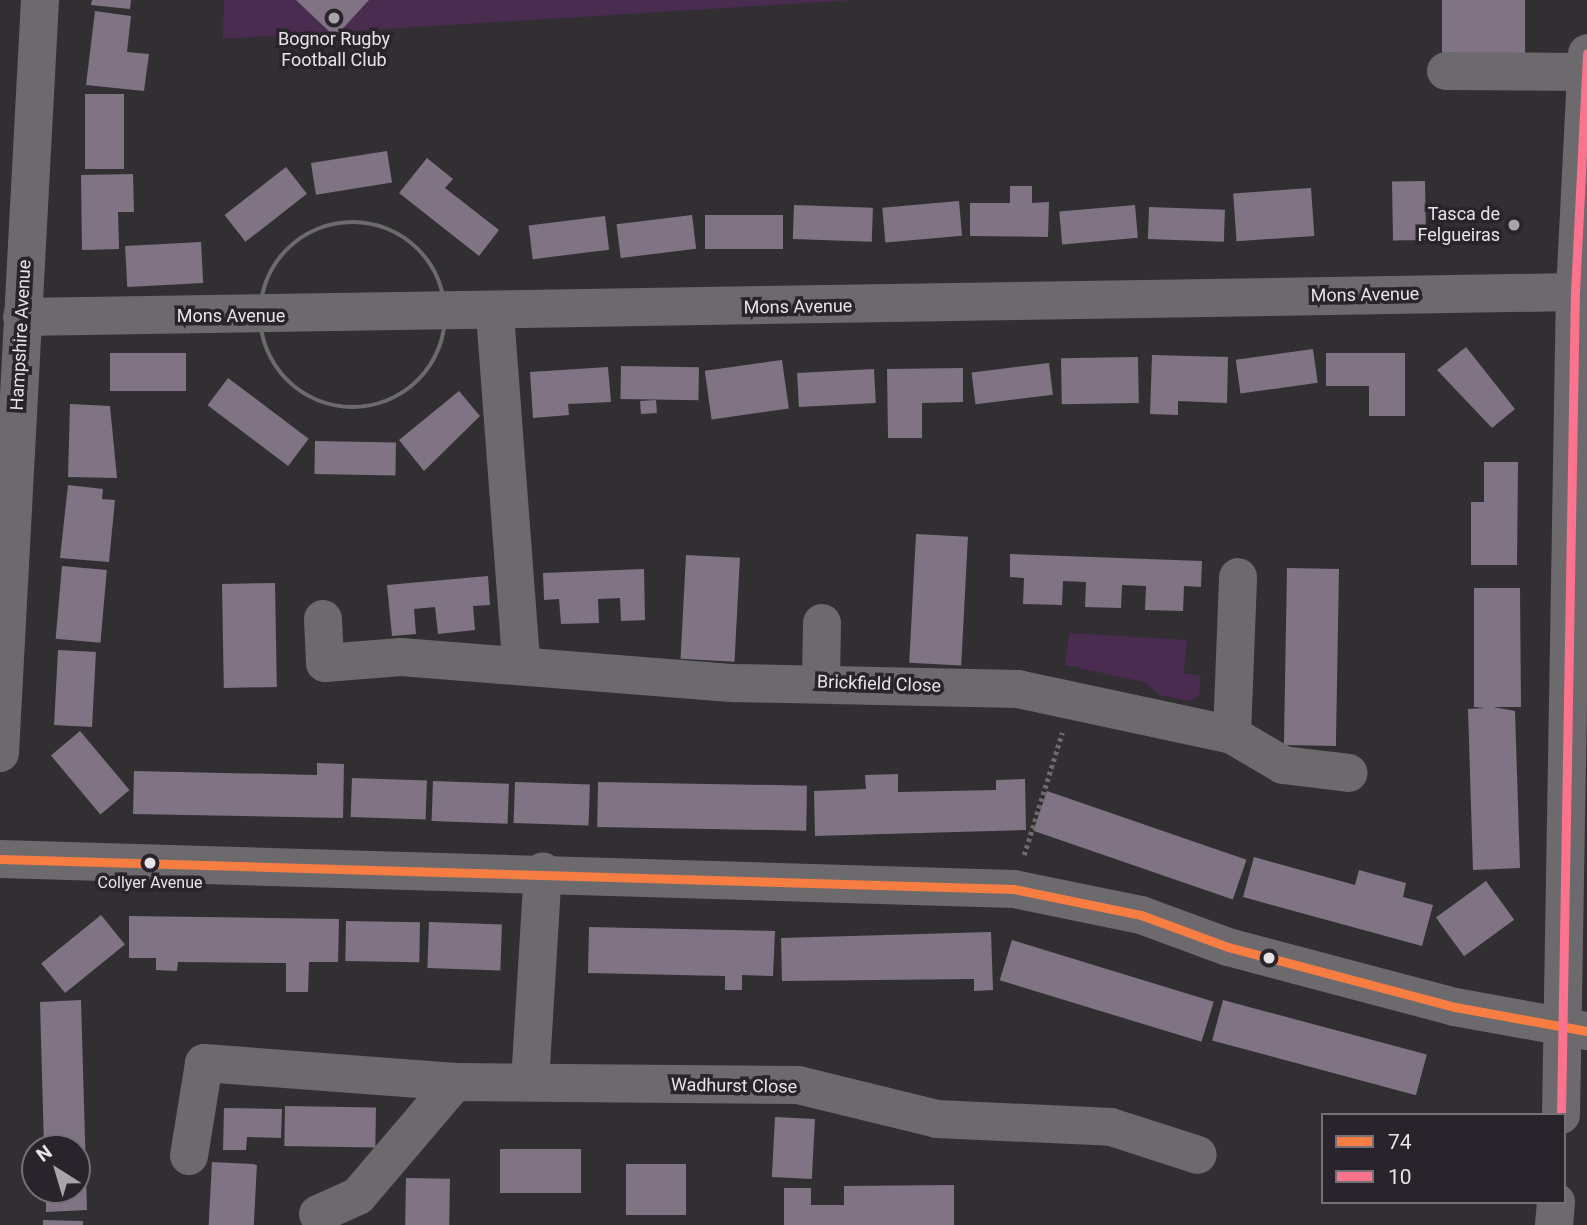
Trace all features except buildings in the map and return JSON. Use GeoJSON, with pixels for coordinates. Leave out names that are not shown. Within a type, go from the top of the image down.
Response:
{"type":"FeatureCollection","features":[{"type":"Feature","properties":{"kind":"street","name":"Hampshire Avenue"},"geometry":{"type":"LineString","coordinates":[[0,753],[40,0]]}},
{"type":"Feature","properties":{"kind":"street"},"geometry":{"type":"LineString","coordinates":[[1561,1113],[1575,1029],[1575,292],[1587,53]]}},
{"type":"Feature","properties":{"kind":"street"},"geometry":{"type":"LineString","coordinates":[[1446,71],[1586,72]]}},
{"type":"Feature","properties":{"kind":"street","name":"Mons Avenue"},"geometry":{"type":"LineString","coordinates":[[22,317],[495,313],[1575,292]]}},
{"type":"Feature","properties":{"kind":"street"},"geometry":{"type":"LineString","coordinates":[[495,313],[521,663]]}},
{"type":"Feature","properties":{"kind":"street"},"geometry":{"type":"LineString","coordinates":[[1232,736],[1238,577]]}},
{"type":"Feature","properties":{"kind":"street","name":"Brickfield Close"},"geometry":{"type":"LineString","coordinates":[[323,620],[325,663],[401,657],[521,663],[734,683],[821,681],[1018,689],[1232,736],[1283,765],[1349,773]]}},
{"type":"Feature","properties":{"kind":"street"},"geometry":{"type":"LineString","coordinates":[[821,681],[822,623]]}},
{"type":"Feature","properties":{"kind":"street"},"geometry":{"type":"LineString","coordinates":[[0,859],[543,871],[1014,889],[1141,915],[1228,947],[1443,1004],[1575,1029]]}},
{"type":"Feature","properties":{"kind":"street"},"geometry":{"type":"LineString","coordinates":[[530,1082],[543,871]]}},
{"type":"Feature","properties":{"kind":"street","name":"Wadhurst Close"},"geometry":{"type":"LineString","coordinates":[[189,1156],[204,1063],[455,1082],[798,1085],[937,1119],[1111,1128],[1198,1155]]}},
{"type":"Feature","properties":{"kind":"street"},"geometry":{"type":"LineString","coordinates":[[318,1214],[359,1196],[455,1082]]}},
{"type":"Feature","properties":{"kind":"street"},"geometry":{"type":"LineString","coordinates":[[1554,1225],[1556,1204]]}},
{"type":"Feature","properties":{"kind":"path"},"geometry":{"type":"LineString","coordinates":[[1014,889],[1072,700]]}},
{"type":"Feature","properties":{"kind":"shaded area"},"geometry":{"type":"Polygon","coordinates":[[[224,0],[855,0],[223,39],[224,0]]]}},
{"type":"Feature","properties":{"kind":"shaded area"},"geometry":{"type":"Polygon","coordinates":[[[1069,633],[1187,640],[1184,673],[1201,676],[1199,695],[1191,701],[1160,695],[1144,682],[1065,665],[1069,633]]]}},
{"type":"Feature","properties":{"kind":"transit line","name":"10"},"geometry":{"type":"LineString","coordinates":[[1561,1113],[1575,292],[1587,53]]}},
{"type":"Feature","properties":{"kind":"transit line","name":"74"},"geometry":{"type":"LineString","coordinates":[[0,859],[1014,889],[1141,915],[1228,947],[1455,1007],[1587,1031]]}},
{"type":"Feature","properties":{"kind":"place","name":"Bognor Rugby Football Club"},"geometry":{"type":"Point","coordinates":[334,18]}},
{"type":"Feature","properties":{"kind":"place","name":"Tasca de Felgueiras"},"geometry":{"type":"Point","coordinates":[1514,225]}},
{"type":"Feature","properties":{"kind":"place","name":"Collyer Avenue"},"geometry":{"type":"Point","coordinates":[150,863]}}]}
